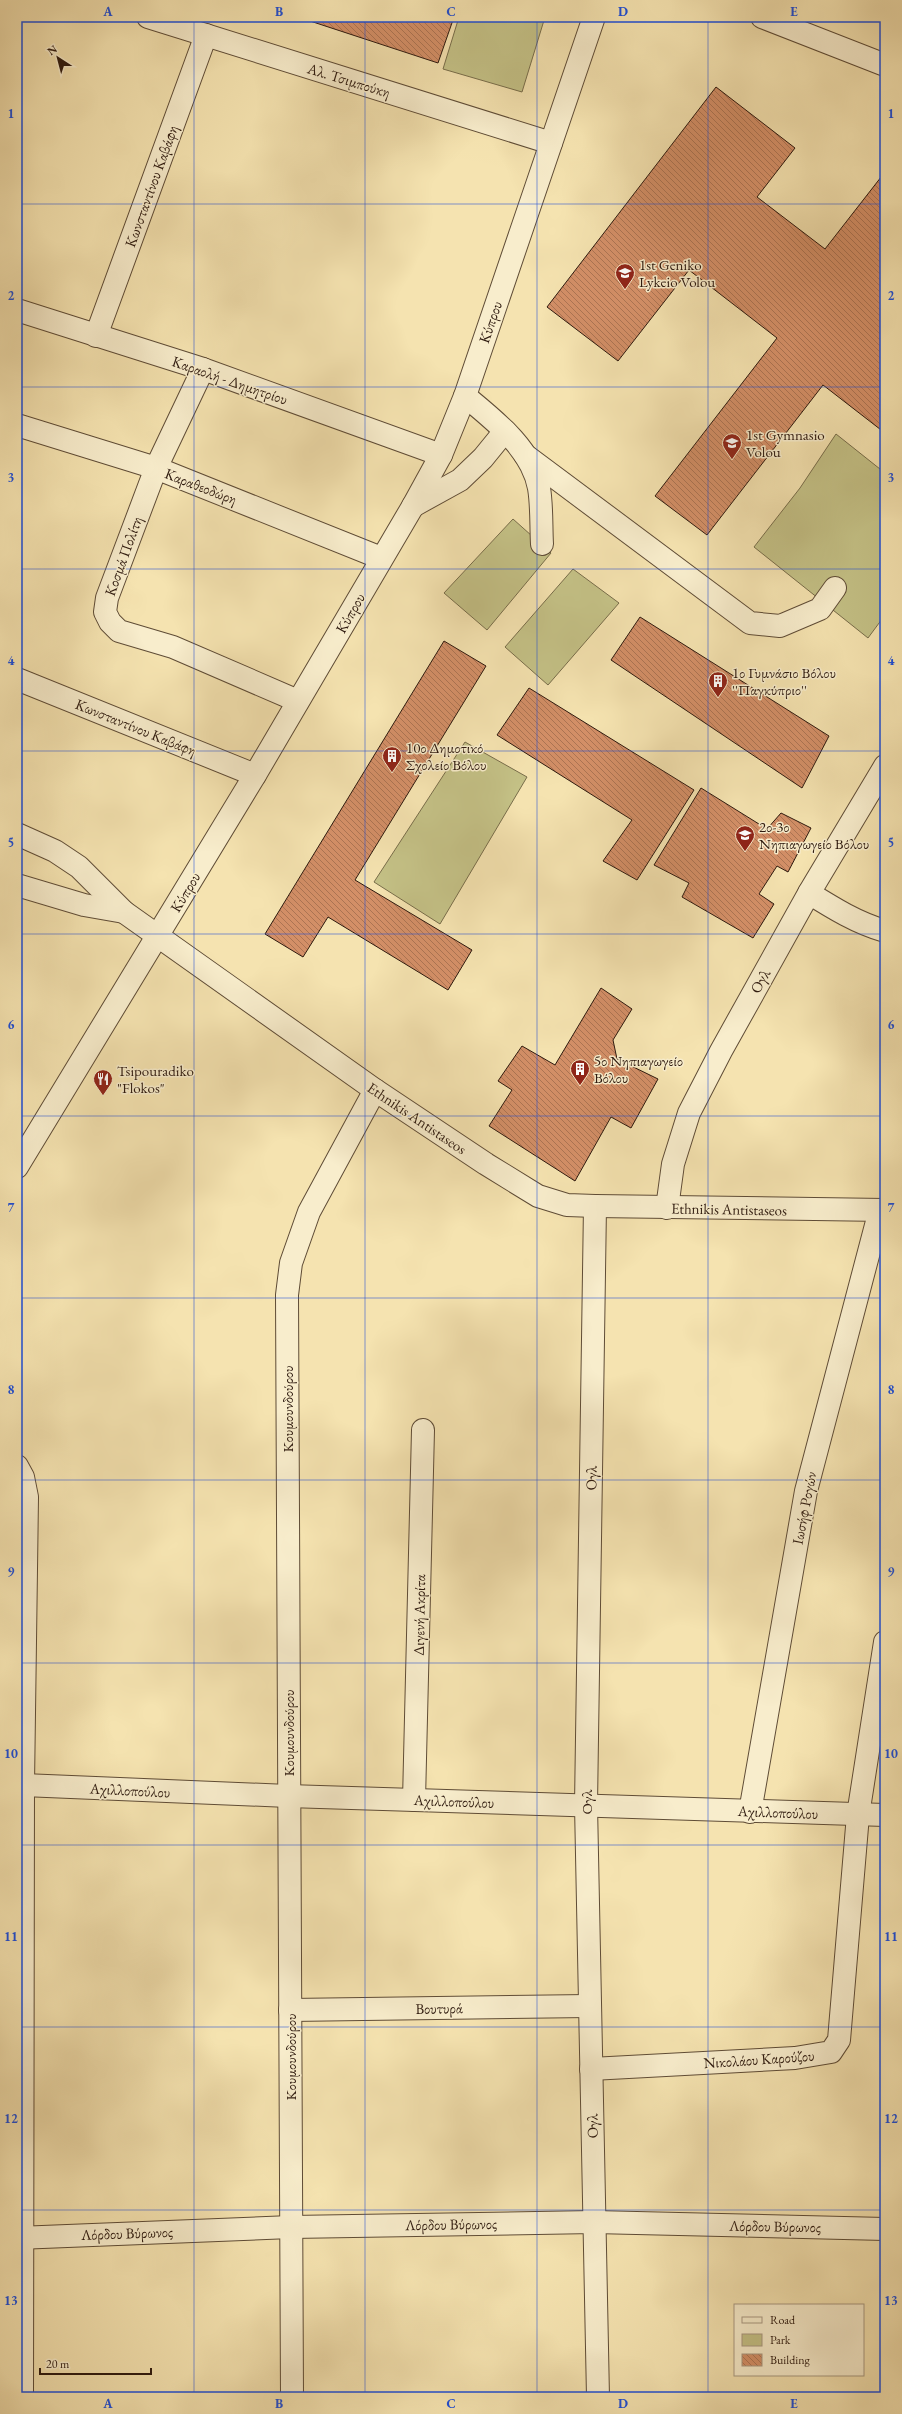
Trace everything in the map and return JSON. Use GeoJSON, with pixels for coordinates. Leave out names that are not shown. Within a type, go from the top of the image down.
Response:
{"type":"FeatureCollection","features":[{"type":"Feature","properties":{"kind":"street","name":"Αλ. Τσιμπούκη"},"geometry":{"type":"LineString","coordinates":[[148,17],[551,143]]}},
{"type":"Feature","properties":{"kind":"street","name":"Κύπρου"},"geometry":{"type":"LineString","coordinates":[[17,1167],[255,775],[413,506],[441,455],[465,396],[594,17]]}},
{"type":"Feature","properties":{"kind":"street"},"geometry":{"type":"LineString","coordinates":[[762,17],[885,65]]}},
{"type":"Feature","properties":{"kind":"street","name":"Κωνσταντίνου Καβάφη"},"geometry":{"type":"LineString","coordinates":[[96,336],[206,35]]}},
{"type":"Feature","properties":{"kind":"street","name":"Καραολή - Δημητρίου"},"geometry":{"type":"LineString","coordinates":[[17,310],[203,369],[441,455]]}},
{"type":"Feature","properties":{"kind":"street","name":"Κοσμά Πολίτη"},"geometry":{"type":"LineString","coordinates":[[203,369],[156,468],[107,598],[105,612],[110,622],[119,631],[173,647],[298,701]]}},
{"type":"Feature","properties":{"kind":"street"},"geometry":{"type":"LineString","coordinates":[[465,396],[505,431],[525,455],[750,623],[780,626],[820,609],[835,588]]}},
{"type":"Feature","properties":{"kind":"street","name":"Καραθεοδώρη"},"geometry":{"type":"LineString","coordinates":[[17,425],[156,468],[382,558]]}},
{"type":"Feature","properties":{"kind":"street"},"geometry":{"type":"LineString","coordinates":[[413,506],[460,480],[483,458],[505,431]]}},
{"type":"Feature","properties":{"kind":"street"},"geometry":{"type":"LineString","coordinates":[[525,455],[538,487],[542,544]]}},
{"type":"Feature","properties":{"kind":"street","name":"Κωνσταντίνου Καβάφη"},"geometry":{"type":"LineString","coordinates":[[17,679],[255,775]]}},
{"type":"Feature","properties":{"kind":"street","name":"Ογλ"},"geometry":{"type":"LineString","coordinates":[[667,1208],[673,1164],[689,1113],[809,893],[885,766]]}},
{"type":"Feature","properties":{"kind":"street","name":"Ethnikis Antistaseos"},"geometry":{"type":"LineString","coordinates":[[17,834],[55,850],[80,867],[124,912],[159,935],[375,1090],[486,1164],[538,1196],[567,1205],[667,1208],[883,1210]]}},
{"type":"Feature","properties":{"kind":"street"},"geometry":{"type":"LineString","coordinates":[[17,885],[84,905],[124,912]]}},
{"type":"Feature","properties":{"kind":"street"},"geometry":{"type":"LineString","coordinates":[[809,893],[838,911],[868,926],[885,931]]}},
{"type":"Feature","properties":{"kind":"street","name":"Κουμουνδούρου"},"geometry":{"type":"LineString","coordinates":[[292,2397],[288,1796],[287,1295],[291,1263],[309,1212],[375,1090]]}},
{"type":"Feature","properties":{"kind":"street","name":"Ογλ"},"geometry":{"type":"LineString","coordinates":[[594,1206],[586,1805],[590,2068],[598,2397]]}},
{"type":"Feature","properties":{"kind":"street","name":"Ιωσήφ Ρογών"},"geometry":{"type":"LineString","coordinates":[[750,1812],[806,1491],[883,1210]]}},
{"type":"Feature","properties":{"kind":"street","name":"Διγενή Ακρίτα"},"geometry":{"type":"LineString","coordinates":[[414,1800],[423,1430]]}},
{"type":"Feature","properties":{"kind":"street"},"geometry":{"type":"LineString","coordinates":[[17,1466],[23,1477],[27,1497],[19,2238],[22,2397]]}},
{"type":"Feature","properties":{"kind":"street","name":"Νικολάου Καρούζου"},"geometry":{"type":"LineString","coordinates":[[590,2068],[795,2058],[831,2052],[839,2040],[858,1815],[885,1642]]}},
{"type":"Feature","properties":{"kind":"street","name":"Αχιλλοπούλου"},"geometry":{"type":"LineString","coordinates":[[23,1785],[288,1796],[586,1805],[750,1812],[885,1815]]}},
{"type":"Feature","properties":{"kind":"street","name":"Βουτυρά"},"geometry":{"type":"LineString","coordinates":[[290,2010],[589,2006]]}},
{"type":"Feature","properties":{"kind":"street","name":"Λόρδου Βύρωνος"},"geometry":{"type":"LineString","coordinates":[[19,2238],[291,2227],[594,2222],[885,2229]]}},
{"type":"Feature","properties":{"kind":"green space"},"geometry":{"type":"Polygon","coordinates":[[[459,17],[545,17],[522,92],[443,69],[459,17]]]}},
{"type":"Feature","properties":{"kind":"green space"},"geometry":{"type":"Polygon","coordinates":[[[836,434],[885,473],[885,615],[868,638],[754,547],[800,488],[836,434]]]}},
{"type":"Feature","properties":{"kind":"green space"},"geometry":{"type":"Polygon","coordinates":[[[513,519],[551,553],[487,630],[444,593],[513,519]]]}},
{"type":"Feature","properties":{"kind":"green space"},"geometry":{"type":"Polygon","coordinates":[[[573,569],[619,603],[548,685],[505,647],[573,569]]]}},
{"type":"Feature","properties":{"kind":"green space"},"geometry":{"type":"Polygon","coordinates":[[[465,742],[527,777],[440,924],[374,882],[465,742]]]}},
{"type":"Feature","properties":{"kind":"building"},"geometry":{"type":"Polygon","coordinates":[[[308,17],[454,17],[438,63],[307,20],[308,17]]]}},
{"type":"Feature","properties":{"kind":"building"},"geometry":{"type":"Polygon","coordinates":[[[716,87],[795,148],[757,197],[825,249],[885,172],[885,433],[823,385],[707,535],[655,496],[777,338],[689,270],[618,361],[547,307],[716,87]]]}},
{"type":"Feature","properties":{"kind":"building","name":"1ο Γυμνάσιο Βόλου ''Παγκύπριο''"},"geometry":{"type":"Polygon","coordinates":[[[640,617],[829,736],[802,788],[611,660],[640,617]]]}},
{"type":"Feature","properties":{"kind":"building","name":"10ο Δημοτικό Σχολείο Βόλου"},"geometry":{"type":"Polygon","coordinates":[[[444,641],[486,666],[355,880],[472,950],[448,990],[328,917],[303,957],[265,934],[444,641]]]}},
{"type":"Feature","properties":{"kind":"building","name":"10ο Δημοτικό Σχολείο Βόλου"},"geometry":{"type":"Polygon","coordinates":[[[529,688],[694,790],[637,880],[603,861],[632,820],[497,735],[529,688]]]}},
{"type":"Feature","properties":{"kind":"building","name":"2ο-3ο Νηπιαγωγείο Βόλου"},"geometry":{"type":"Polygon","coordinates":[[[701,788],[767,829],[781,813],[811,828],[788,872],[777,866],[759,894],[774,904],[753,938],[682,897],[689,883],[654,865],[701,788]]]}},
{"type":"Feature","properties":{"kind":"building","name":"5ο Νηπιαγωγείο Βόλου"},"geometry":{"type":"Polygon","coordinates":[[[601,988],[632,1009],[613,1040],[617,1059],[658,1079],[631,1128],[611,1117],[575,1181],[489,1126],[512,1090],[498,1081],[522,1046],[555,1065],[601,988]]]}},
{"type":"Feature","properties":{"kind":"place","name":"1st Geniko Lykeio Volou"},"geometry":{"type":"Point","coordinates":[625,290]}},
{"type":"Feature","properties":{"kind":"place","name":"1st Gymnasio Volou"},"geometry":{"type":"Point","coordinates":[732,460]}},
{"type":"Feature","properties":{"kind":"place","name":"1ο Γυμνάσιο Βόλου ''Παγκύπριο''"},"geometry":{"type":"Point","coordinates":[718,698]}},
{"type":"Feature","properties":{"kind":"place","name":"10ο Δημοτικό Σχολείο Βόλου"},"geometry":{"type":"Point","coordinates":[392,773]}},
{"type":"Feature","properties":{"kind":"place","name":"2ο-3ο Νηπιαγωγείο Βόλου"},"geometry":{"type":"Point","coordinates":[745,852]}},
{"type":"Feature","properties":{"kind":"place","name":"5ο Νηπιαγωγείο Βόλου"},"geometry":{"type":"Point","coordinates":[580,1086]}},
{"type":"Feature","properties":{"kind":"place","name":"Tsipouradiko \"Flokos\""},"geometry":{"type":"Point","coordinates":[103,1096]}}]}
